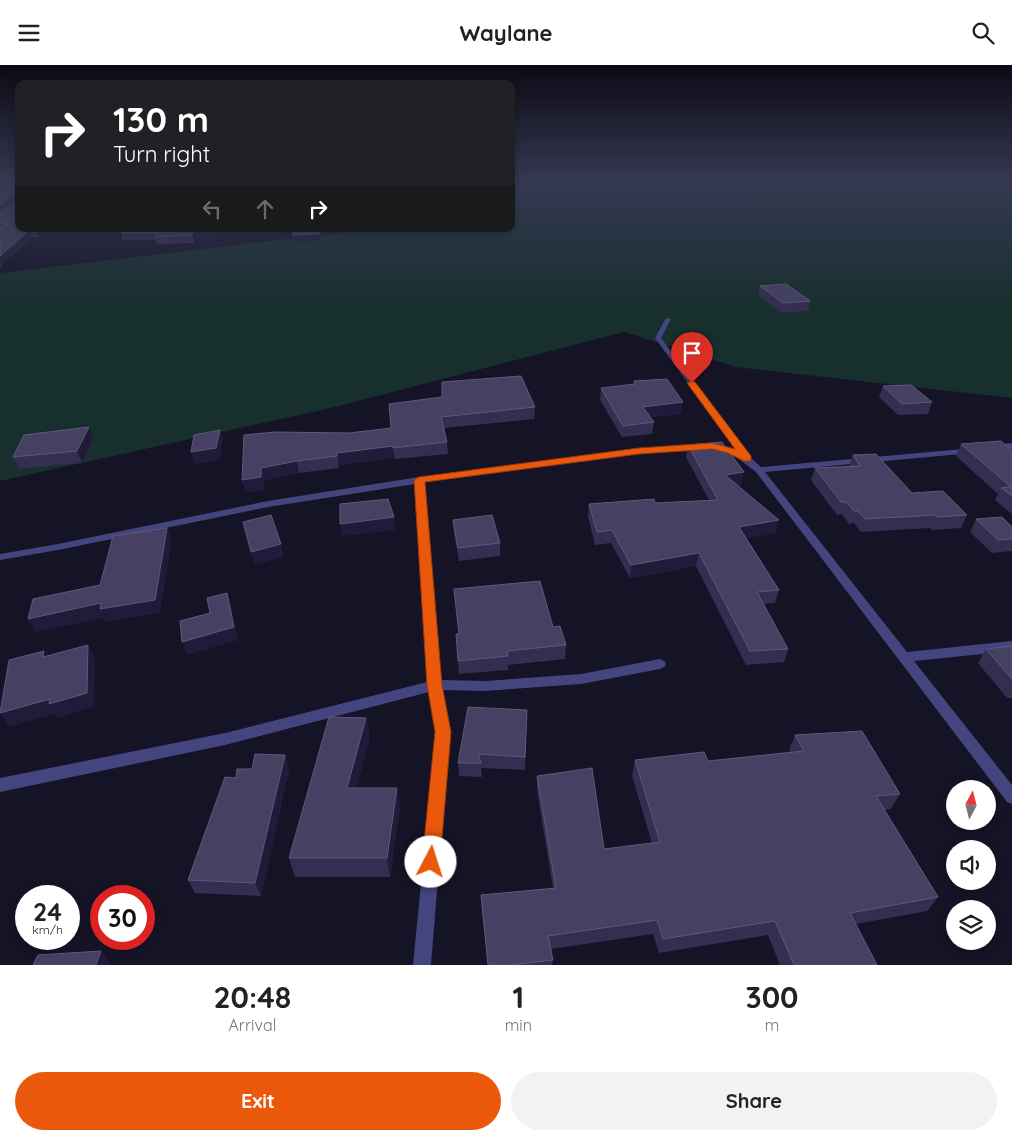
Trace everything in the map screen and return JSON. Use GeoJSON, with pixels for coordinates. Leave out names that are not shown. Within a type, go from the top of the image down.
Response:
{"type":"FeatureCollection","features":[{"type":"Feature","properties":{"kind":"street"},"geometry":{"type":"LineString","coordinates":[[668,319],[658,338],[748,459],[759,470],[1012,797]]}},
{"type":"Feature","properties":{"kind":"street"},"geometry":{"type":"LineString","coordinates":[[0,557],[268,504],[419,480],[639,451],[712,446],[731,450],[748,459]]}},
{"type":"Feature","properties":{"kind":"street"},"geometry":{"type":"LineString","coordinates":[[759,470],[1012,446]]}},
{"type":"Feature","properties":{"kind":"street"},"geometry":{"type":"LineString","coordinates":[[419,480],[434,685],[443,732],[422,965]]}},
{"type":"Feature","properties":{"kind":"street"},"geometry":{"type":"LineString","coordinates":[[903,657],[1012,646]]}},
{"type":"Feature","properties":{"kind":"street"},"geometry":{"type":"LineString","coordinates":[[0,785],[225,739],[434,685],[485,686],[581,679],[660,665]]}},
{"type":"Feature","properties":{"kind":"green space"},"geometry":{"type":"Polygon","coordinates":[[[515,225],[1012,225],[1012,398],[736,367],[624,332],[335,407],[0,481],[0,273],[348,232],[515,232],[515,225]]]}},
{"type":"Feature","properties":{"kind":"building"},"geometry":{"type":"Polygon","coordinates":[[[5,225],[15,225],[15,232],[27,232],[0,256],[0,228],[5,225]]]}},
{"type":"Feature","properties":{"kind":"building"},"geometry":{"type":"Polygon","coordinates":[[[193,232],[192,235],[155,237],[158,233],[121,233],[193,232]]]}},
{"type":"Feature","properties":{"kind":"building"},"geometry":{"type":"Polygon","coordinates":[[[293,232],[319,232],[319,234],[293,235],[293,232]]]}},
{"type":"Feature","properties":{"kind":"building"},"geometry":{"type":"Polygon","coordinates":[[[786,284],[810,301],[783,303],[760,286],[786,284]]]}},
{"type":"Feature","properties":{"kind":"building"},"geometry":{"type":"Polygon","coordinates":[[[521,376],[535,407],[441,417],[447,442],[337,453],[337,456],[261,468],[261,477],[242,480],[244,435],[275,432],[349,433],[391,428],[389,404],[442,397],[442,382],[521,376]]]}},
{"type":"Feature","properties":{"kind":"building"},"geometry":{"type":"Polygon","coordinates":[[[667,379],[683,402],[643,407],[654,422],[623,426],[601,388],[635,384],[634,381],[667,379]]]}},
{"type":"Feature","properties":{"kind":"building"},"geometry":{"type":"Polygon","coordinates":[[[911,385],[932,402],[902,404],[883,386],[911,385]]]}},
{"type":"Feature","properties":{"kind":"building"},"geometry":{"type":"Polygon","coordinates":[[[89,427],[77,451],[13,457],[24,435],[89,427]]]}},
{"type":"Feature","properties":{"kind":"building"},"geometry":{"type":"Polygon","coordinates":[[[220,430],[216,448],[191,452],[194,435],[220,430]]]}},
{"type":"Feature","properties":{"kind":"building"},"geometry":{"type":"Polygon","coordinates":[[[1001,441],[1012,451],[1012,496],[1001,488],[1011,487],[961,444],[1001,441]]]}},
{"type":"Feature","properties":{"kind":"building"},"geometry":{"type":"Polygon","coordinates":[[[722,442],[744,472],[725,475],[779,520],[739,527],[779,590],[757,592],[788,649],[750,651],[699,553],[631,565],[612,530],[597,532],[589,504],[654,499],[655,503],[718,500],[688,445],[722,442]]]}},
{"type":"Feature","properties":{"kind":"building"},"geometry":{"type":"Polygon","coordinates":[[[876,454],[912,493],[943,491],[967,515],[865,519],[846,502],[841,502],[815,468],[860,466],[853,455],[876,454]]]}},
{"type":"Feature","properties":{"kind":"building"},"geometry":{"type":"Polygon","coordinates":[[[388,499],[394,517],[340,524],[340,504],[388,499]]]}},
{"type":"Feature","properties":{"kind":"building"},"geometry":{"type":"Polygon","coordinates":[[[271,515],[281,544],[251,552],[243,522],[271,515]]]}},
{"type":"Feature","properties":{"kind":"building"},"geometry":{"type":"Polygon","coordinates":[[[492,515],[500,543],[458,548],[453,520],[492,515]]]}},
{"type":"Feature","properties":{"kind":"building"},"geometry":{"type":"Polygon","coordinates":[[[1002,517],[1012,527],[1012,539],[998,540],[976,519],[1002,517]]]}},
{"type":"Feature","properties":{"kind":"building"},"geometry":{"type":"Polygon","coordinates":[[[167,528],[155,600],[100,609],[101,603],[28,619],[33,599],[100,585],[113,536],[167,528]]]}},
{"type":"Feature","properties":{"kind":"building"},"geometry":{"type":"Polygon","coordinates":[[[540,581],[553,627],[560,626],[566,645],[507,651],[508,656],[458,661],[456,634],[459,634],[454,589],[540,581]]]}},
{"type":"Feature","properties":{"kind":"building"},"geometry":{"type":"Polygon","coordinates":[[[227,593],[234,627],[182,642],[180,621],[210,613],[207,598],[227,593]]]}},
{"type":"Feature","properties":{"kind":"building"},"geometry":{"type":"Polygon","coordinates":[[[88,645],[87,693],[49,704],[50,699],[0,713],[9,660],[44,651],[43,657],[88,645]]]}},
{"type":"Feature","properties":{"kind":"building"},"geometry":{"type":"Polygon","coordinates":[[[1012,646],[1012,679],[986,649],[1012,646]]]}},
{"type":"Feature","properties":{"kind":"building"},"geometry":{"type":"Polygon","coordinates":[[[468,707],[527,710],[525,757],[478,754],[481,763],[458,763],[468,707]]]}},
{"type":"Feature","properties":{"kind":"building"},"geometry":{"type":"Polygon","coordinates":[[[329,717],[366,718],[347,788],[397,788],[387,858],[289,858],[329,717]]]}},
{"type":"Feature","properties":{"kind":"building"},"geometry":{"type":"Polygon","coordinates":[[[862,731],[900,794],[876,796],[938,897],[850,913],[877,965],[794,965],[775,921],[663,939],[657,920],[548,936],[553,960],[511,965],[488,965],[481,895],[556,888],[537,776],[592,768],[604,849],[660,842],[635,760],[704,752],[708,761],[804,751],[795,735],[862,731]]]}},
{"type":"Feature","properties":{"kind":"building"},"geometry":{"type":"Polygon","coordinates":[[[255,754],[285,755],[255,883],[188,880],[225,777],[236,778],[237,769],[252,769],[255,754]]]}},
{"type":"Feature","properties":{"kind":"building"},"geometry":{"type":"Polygon","coordinates":[[[101,951],[96,965],[33,965],[38,955],[101,951]]]}},
{"type":"Feature","properties":{"kind":"route"},"geometry":{"type":"LineString","coordinates":[[431,862],[443,732],[434,685],[419,480],[639,451],[712,446],[731,450],[748,459],[692,383]]}}]}
